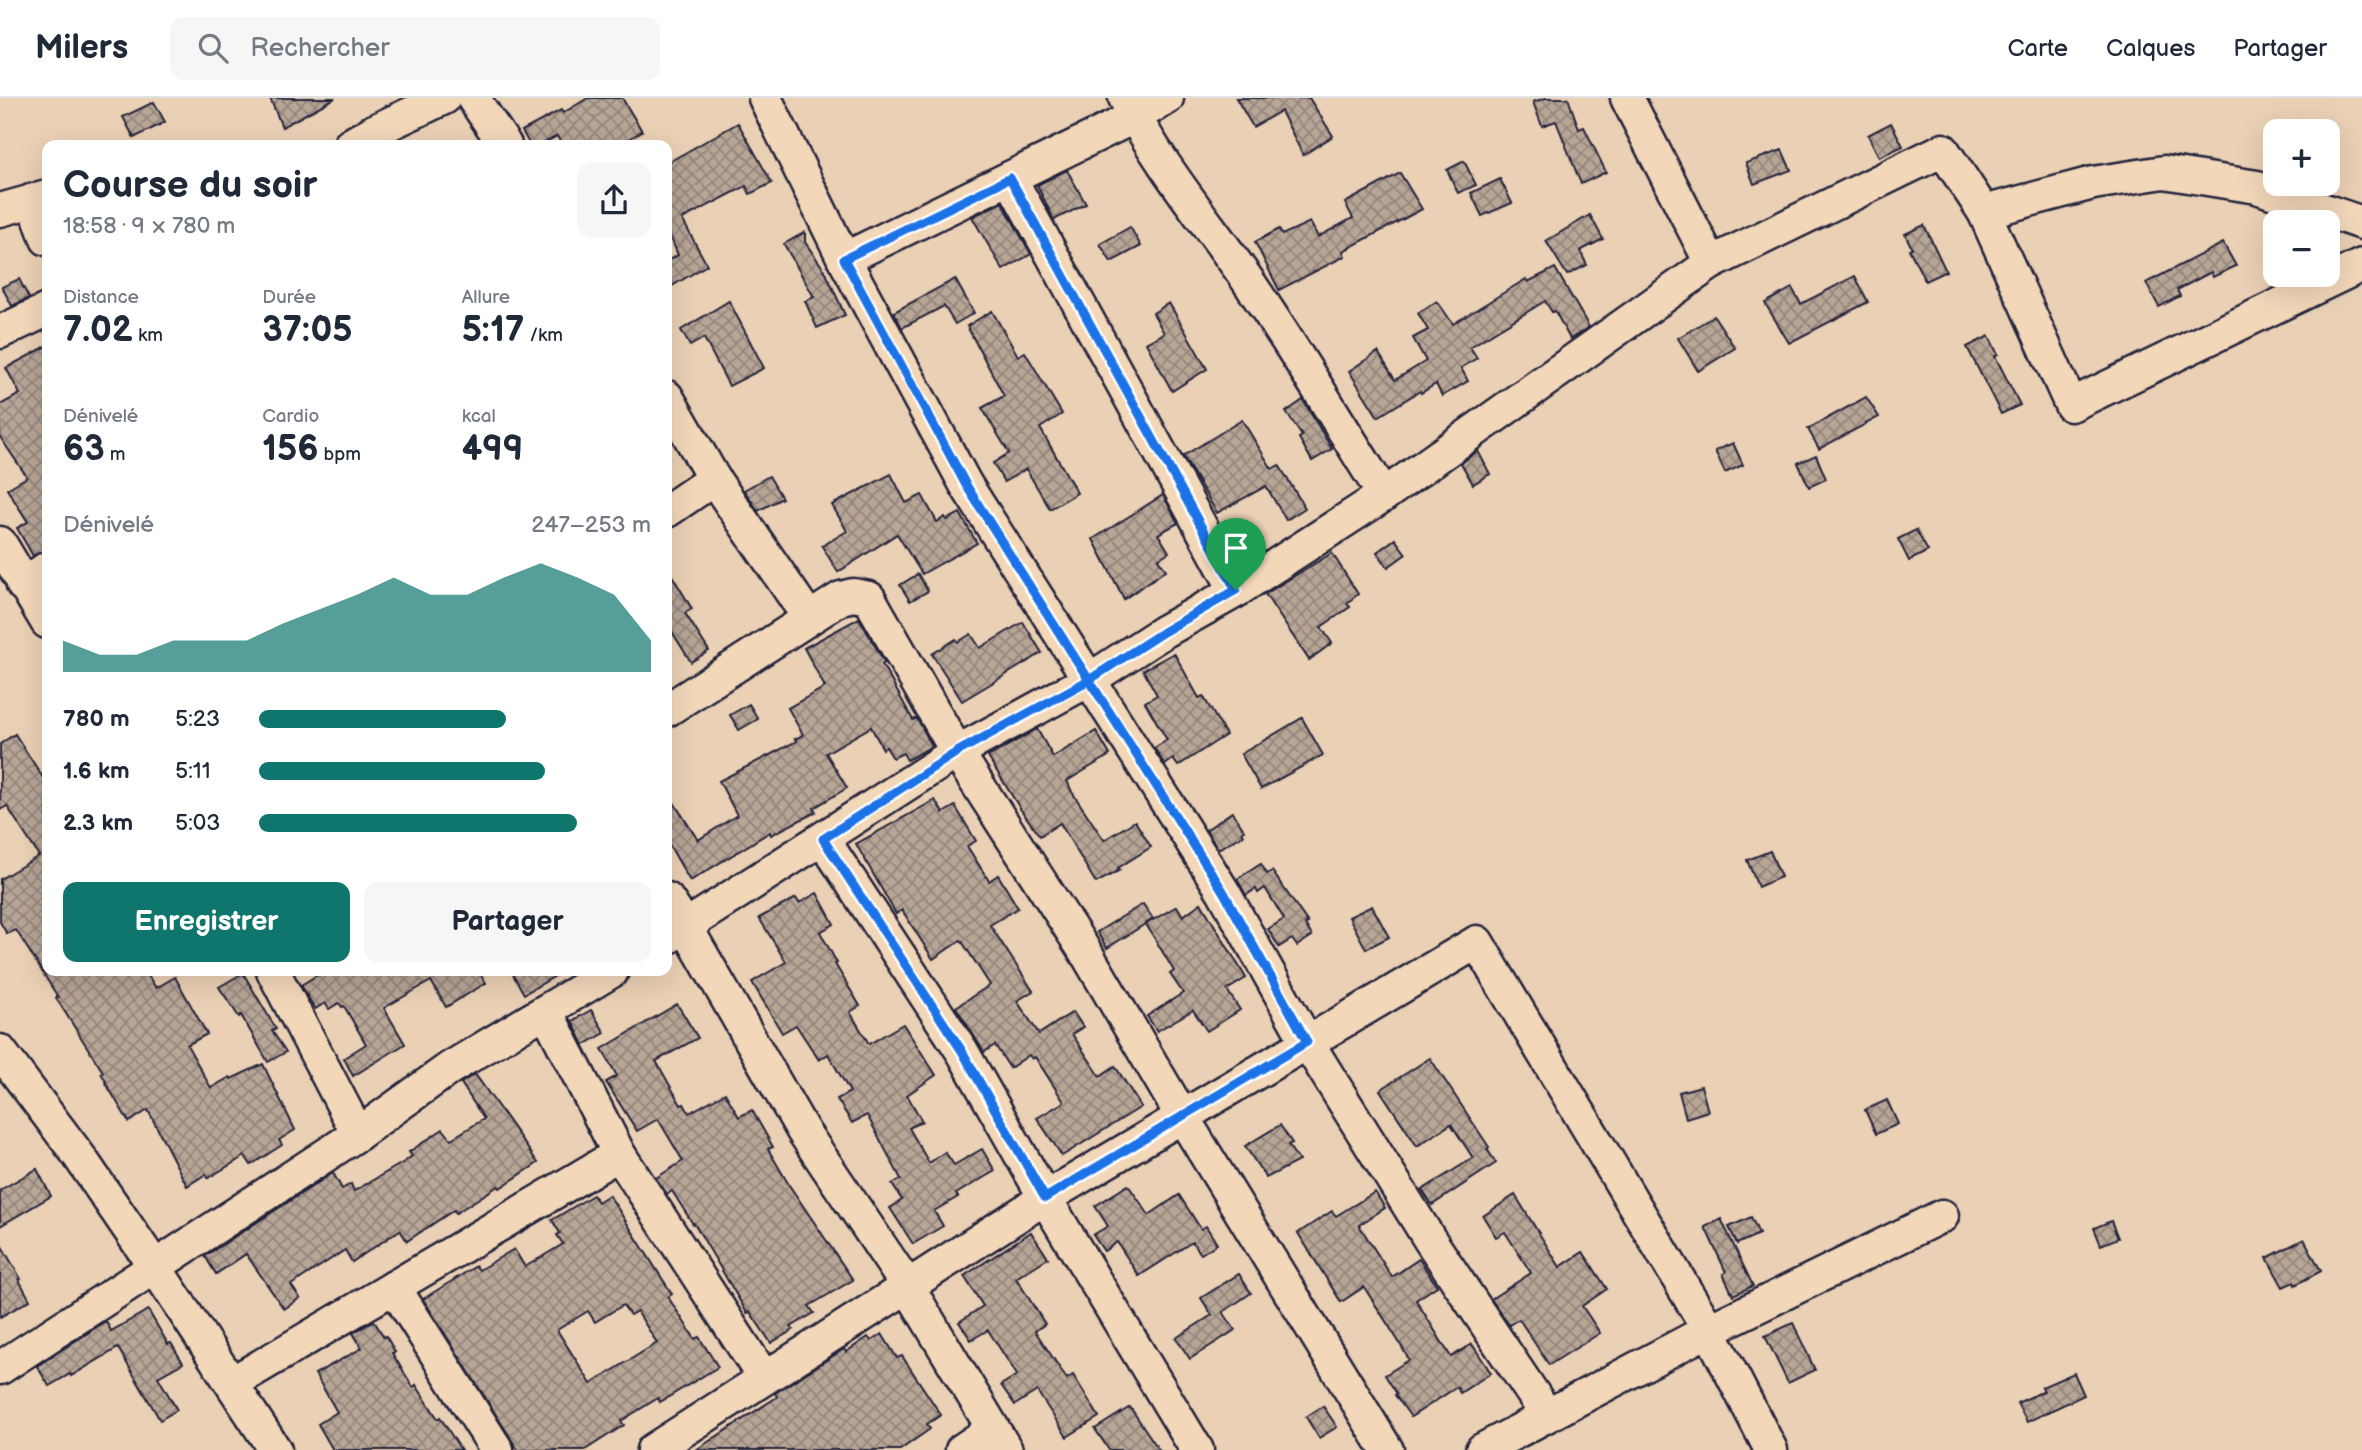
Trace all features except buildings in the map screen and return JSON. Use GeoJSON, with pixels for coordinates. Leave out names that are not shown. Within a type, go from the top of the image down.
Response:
{"type":"FeatureCollection","features":[{"type":"Feature","properties":{"kind":"street"},"geometry":{"type":"LineString","coordinates":[[359,140],[444,98]]}},
{"type":"Feature","properties":{"kind":"street"},"geometry":{"type":"LineString","coordinates":[[472,98],[501,140]]}},
{"type":"Feature","properties":{"kind":"street"},"geometry":{"type":"LineString","coordinates":[[844,259],[1010,178],[1130,107],[1167,98]]}},
{"type":"Feature","properties":{"kind":"street"},"geometry":{"type":"LineString","coordinates":[[1627,98],[1711,263]]}},
{"type":"Feature","properties":{"kind":"street"},"geometry":{"type":"LineString","coordinates":[[767,99],[844,259],[966,485],[1223,891],[1307,1042],[1430,1240],[1546,1415]]}},
{"type":"Feature","properties":{"kind":"street"},"geometry":{"type":"LineString","coordinates":[[1130,107],[1181,189],[1244,276],[1384,495]]}},
{"type":"Feature","properties":{"kind":"street"},"geometry":{"type":"LineString","coordinates":[[962,1450],[1000,1439],[908,1287],[676,932],[957,752],[1089,680],[1384,495],[1711,263],[1943,150],[1984,212],[2071,405],[2362,265]]}},
{"type":"Feature","properties":{"kind":"street"},"geometry":{"type":"LineString","coordinates":[[1984,212],[2093,183],[2164,172],[2257,187],[2362,223]]}},
{"type":"Feature","properties":{"kind":"street"},"geometry":{"type":"LineString","coordinates":[[1010,178],[1236,590]]}},
{"type":"Feature","properties":{"kind":"street"},"geometry":{"type":"LineString","coordinates":[[0,210],[40,198]]}},
{"type":"Feature","properties":{"kind":"street"},"geometry":{"type":"LineString","coordinates":[[0,332],[42,312]]}},
{"type":"Feature","properties":{"kind":"street"},"geometry":{"type":"LineString","coordinates":[[672,406],[714,479],[809,618]]}},
{"type":"Feature","properties":{"kind":"street"},"geometry":{"type":"LineString","coordinates":[[672,508],[714,479]]}},
{"type":"Feature","properties":{"kind":"street"},"geometry":{"type":"LineString","coordinates":[[0,543],[35,577],[42,603]]}},
{"type":"Feature","properties":{"kind":"street"},"geometry":{"type":"LineString","coordinates":[[672,707],[841,598],[853,595],[869,598],[957,752],[1088,956],[1182,1116],[1387,1450]]}},
{"type":"Feature","properties":{"kind":"street"},"geometry":{"type":"LineString","coordinates":[[823,839],[962,1051],[1045,1198],[1197,1450]]}},
{"type":"Feature","properties":{"kind":"street"},"geometry":{"type":"LineString","coordinates":[[653,1450],[1045,1198],[1477,942],[1709,1330],[1770,1450]]}},
{"type":"Feature","properties":{"kind":"street"},"geometry":{"type":"LineString","coordinates":[[276,976],[358,1134]]}},
{"type":"Feature","properties":{"kind":"street"},"geometry":{"type":"LineString","coordinates":[[0,1368],[358,1134],[450,1068],[604,976]]}},
{"type":"Feature","properties":{"kind":"street"},"geometry":{"type":"LineString","coordinates":[[546,1011],[619,1154],[764,1378]]}},
{"type":"Feature","properties":{"kind":"street"},"geometry":{"type":"LineString","coordinates":[[0,1051],[79,1156],[275,1450]]}},
{"type":"Feature","properties":{"kind":"street"},"geometry":{"type":"LineString","coordinates":[[232,1383],[619,1154]]}},
{"type":"Feature","properties":{"kind":"street"},"geometry":{"type":"LineString","coordinates":[[1482,1450],[1709,1330],[1942,1216]]}},
{"type":"Feature","properties":{"kind":"street"},"geometry":{"type":"LineString","coordinates":[[394,1287],[497,1450]]}},
{"type":"Feature","properties":{"kind":"route"},"geometry":{"type":"LineString","coordinates":[[1236,590],[1010,178],[844,259],[966,485],[1089,680],[957,752],[823,839],[962,1051],[1045,1198],[1307,1042],[1223,891],[1089,680],[1163,632],[1236,590]]}}]}
